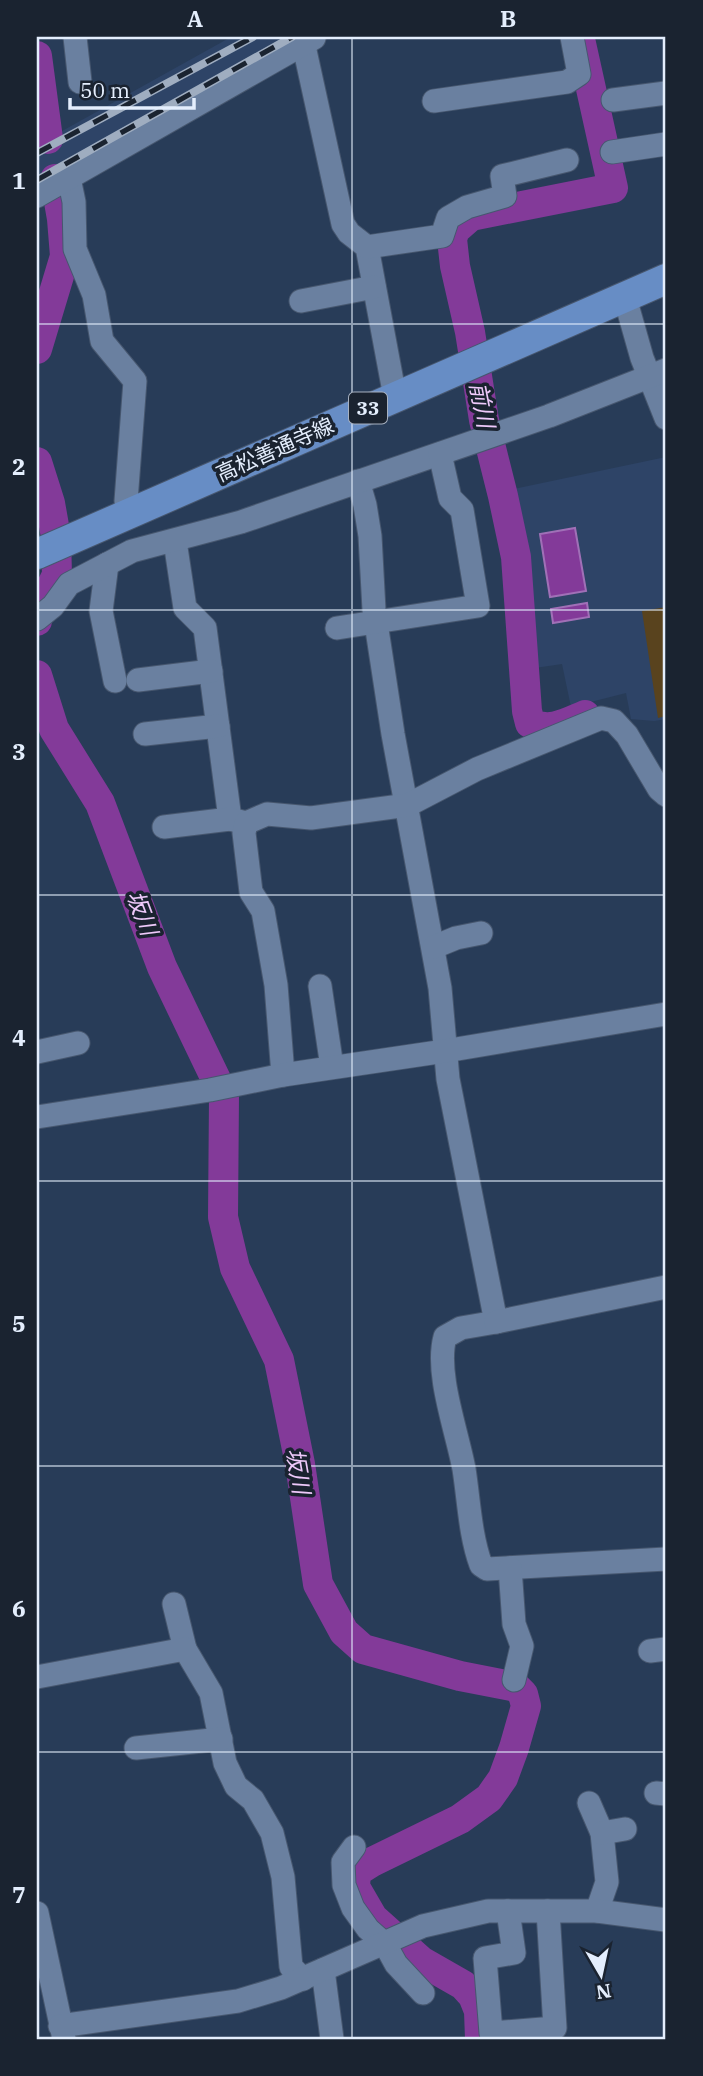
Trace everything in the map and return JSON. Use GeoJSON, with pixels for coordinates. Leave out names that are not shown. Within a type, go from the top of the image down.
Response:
{"type":"FeatureCollection","features":[{"type":"Feature","properties":{"kind":"main road","name":"高松善通寺線"},"geometry":{"type":"LineString","coordinates":[[50,548],[666,279]]}},
{"type":"Feature","properties":{"kind":"street"},"geometry":{"type":"LineString","coordinates":[[75,37],[80,82]]}},
{"type":"Feature","properties":{"kind":"street"},"geometry":{"type":"LineString","coordinates":[[434,101],[567,82],[579,74],[572,37]]}},
{"type":"Feature","properties":{"kind":"street"},"geometry":{"type":"LineString","coordinates":[[37,195],[308,39],[343,224],[349,233],[367,247],[395,397]]}},
{"type":"Feature","properties":{"kind":"street"},"geometry":{"type":"LineString","coordinates":[[613,100],[666,93]]}},
{"type":"Feature","properties":{"kind":"street"},"geometry":{"type":"LineString","coordinates":[[612,152],[666,144]]}},
{"type":"Feature","properties":{"kind":"street"},"geometry":{"type":"LineString","coordinates":[[367,247],[442,236],[448,218],[467,206],[505,196],[502,176],[567,160]]}},
{"type":"Feature","properties":{"kind":"street"},"geometry":{"type":"LineString","coordinates":[[69,178],[74,202],[75,249],[94,295],[102,341],[135,381],[126,500],[131,513]]}},
{"type":"Feature","properties":{"kind":"street"},"geometry":{"type":"LineString","coordinates":[[301,301],[374,287]]}},
{"type":"Feature","properties":{"kind":"street"},"geometry":{"type":"LineString","coordinates":[[625,298],[642,358],[658,374],[666,418]]}},
{"type":"Feature","properties":{"kind":"street"},"geometry":{"type":"LineString","coordinates":[[40,617],[69,584],[132,551],[241,522],[487,438],[658,374]]}},
{"type":"Feature","properties":{"kind":"street"},"geometry":{"type":"LineString","coordinates":[[337,628],[478,606],[462,510],[450,499],[440,454]]}},
{"type":"Feature","properties":{"kind":"street"},"geometry":{"type":"LineString","coordinates":[[358,481],[370,536],[377,622],[393,734],[440,988],[448,1079],[496,1322]]}},
{"type":"Feature","properties":{"kind":"street"},"geometry":{"type":"LineString","coordinates":[[175,541],[184,608],[205,628],[218,726],[238,821],[244,834],[251,891],[263,911],[276,985],[283,1075]]}},
{"type":"Feature","properties":{"kind":"street"},"geometry":{"type":"LineString","coordinates":[[107,564],[101,611],[126,680],[211,671]]}},
{"type":"Feature","properties":{"kind":"street"},"geometry":{"type":"LineString","coordinates":[[164,827],[238,821],[267,814],[311,818],[408,805],[477,769],[601,718],[614,721],[626,735],[659,789],[666,795]]}},
{"type":"Feature","properties":{"kind":"street"},"geometry":{"type":"LineString","coordinates":[[145,734],[218,726]]}},
{"type":"Feature","properties":{"kind":"street"},"geometry":{"type":"LineString","coordinates":[[433,947],[456,938],[481,933]]}},
{"type":"Feature","properties":{"kind":"street"},"geometry":{"type":"LineString","coordinates":[[320,986],[332,1067]]}},
{"type":"Feature","properties":{"kind":"street"},"geometry":{"type":"LineString","coordinates":[[37,1117],[666,1014]]}},
{"type":"Feature","properties":{"kind":"street"},"geometry":{"type":"LineString","coordinates":[[37,1052],[78,1043]]}},
{"type":"Feature","properties":{"kind":"street"},"geometry":{"type":"LineString","coordinates":[[666,1287],[461,1328],[445,1337],[442,1359],[464,1468],[475,1550],[481,1565],[487,1569],[666,1559]]}},
{"type":"Feature","properties":{"kind":"street"},"geometry":{"type":"LineString","coordinates":[[510,1568],[514,1624],[522,1646],[514,1680]]}},
{"type":"Feature","properties":{"kind":"street"},"geometry":{"type":"LineString","coordinates":[[174,1604],[186,1649],[211,1693],[226,1763],[236,1786],[253,1800],[272,1833],[284,1877],[291,1967],[313,1975]]}},
{"type":"Feature","properties":{"kind":"street"},"geometry":{"type":"LineString","coordinates":[[37,1677],[186,1649]]}},
{"type":"Feature","properties":{"kind":"street"},"geometry":{"type":"LineString","coordinates":[[136,1748],[221,1739]]}},
{"type":"Feature","properties":{"kind":"street"},"geometry":{"type":"LineString","coordinates":[[589,1803],[602,1833],[607,1882],[597,1911]]}},
{"type":"Feature","properties":{"kind":"street"},"geometry":{"type":"LineString","coordinates":[[602,1833],[625,1829]]}},
{"type":"Feature","properties":{"kind":"street"},"geometry":{"type":"LineString","coordinates":[[354,1847],[343,1862],[344,1885],[353,1908],[368,1929],[395,1939]]}},
{"type":"Feature","properties":{"kind":"street"},"geometry":{"type":"LineString","coordinates":[[37,1913],[62,2032],[238,2001],[313,1975],[423,1926],[488,1911],[597,1911],[666,1920]]}},
{"type":"Feature","properties":{"kind":"street"},"geometry":{"type":"LineString","coordinates":[[508,1911],[514,1954],[485,1958],[491,2033],[555,2028],[548,1911]]}},
{"type":"Feature","properties":{"kind":"street"},"geometry":{"type":"LineString","coordinates":[[395,1939],[396,1964],[423,1993]]}},
{"type":"Feature","properties":{"kind":"street"},"geometry":{"type":"LineString","coordinates":[[313,1975],[331,2039]]}},
{"type":"Feature","properties":{"kind":"shaded area"},"geometry":{"type":"Polygon","coordinates":[[[231,37],[308,37],[37,188],[37,145],[231,37]]]}},
{"type":"Feature","properties":{"kind":"shaded area"},"geometry":{"type":"Polygon","coordinates":[[[666,457],[666,719],[631,719],[626,693],[571,707],[562,664],[528,669],[524,586],[509,490],[666,457]]]}},
{"type":"Feature","properties":{"kind":"shaded area"},"geometry":{"type":"Polygon","coordinates":[[[575,528],[586,591],[550,597],[540,534],[575,528]]]}},
{"type":"Feature","properties":{"kind":"shaded area"},"geometry":{"type":"Polygon","coordinates":[[[587,603],[589,617],[553,623],[551,609],[587,603]]]}},
{"type":"Feature","properties":{"kind":"shaded area"},"geometry":{"type":"Polygon","coordinates":[[[666,607],[666,716],[658,718],[642,611],[666,607]]]}},
{"type":"Feature","properties":{"kind":"waterway","name":"前川"},"geometry":{"type":"LineString","coordinates":[[580,39],[613,188],[471,216],[455,230],[452,239],[484,420],[516,557],[530,723],[551,727],[585,715]]}},
{"type":"Feature","properties":{"kind":"waterway","name":"坂川"},"geometry":{"type":"LineString","coordinates":[[37,56],[48,139]]}},
{"type":"Feature","properties":{"kind":"waterway","name":"坂川"},"geometry":{"type":"LineString","coordinates":[[37,349],[65,256],[55,179]]}},
{"type":"Feature","properties":{"kind":"waterway","name":"坂川"},"geometry":{"type":"LineString","coordinates":[[37,462],[50,503],[56,537],[57,575],[38,613],[37,621]]}},
{"type":"Feature","properties":{"kind":"waterway","name":"坂川"},"geometry":{"type":"LineString","coordinates":[[37,675],[54,729],[100,803],[162,967],[224,1096],[223,1217],[235,1268],[279,1360],[300,1464],[318,1584],[344,1632],[363,1649],[460,1676],[516,1687],[523,1694],[526,1706],[514,1748],[503,1778],[489,1798],[460,1819],[356,1872],[355,1887],[373,1918],[421,1961],[463,1985],[473,1996],[479,2011],[480,2039]]}},
{"type":"Feature","properties":{"kind":"railway"},"geometry":{"type":"LineString","coordinates":[[37,153],[253,37]]}},
{"type":"Feature","properties":{"kind":"railway"},"geometry":{"type":"LineString","coordinates":[[37,180],[292,37]]}}]}
